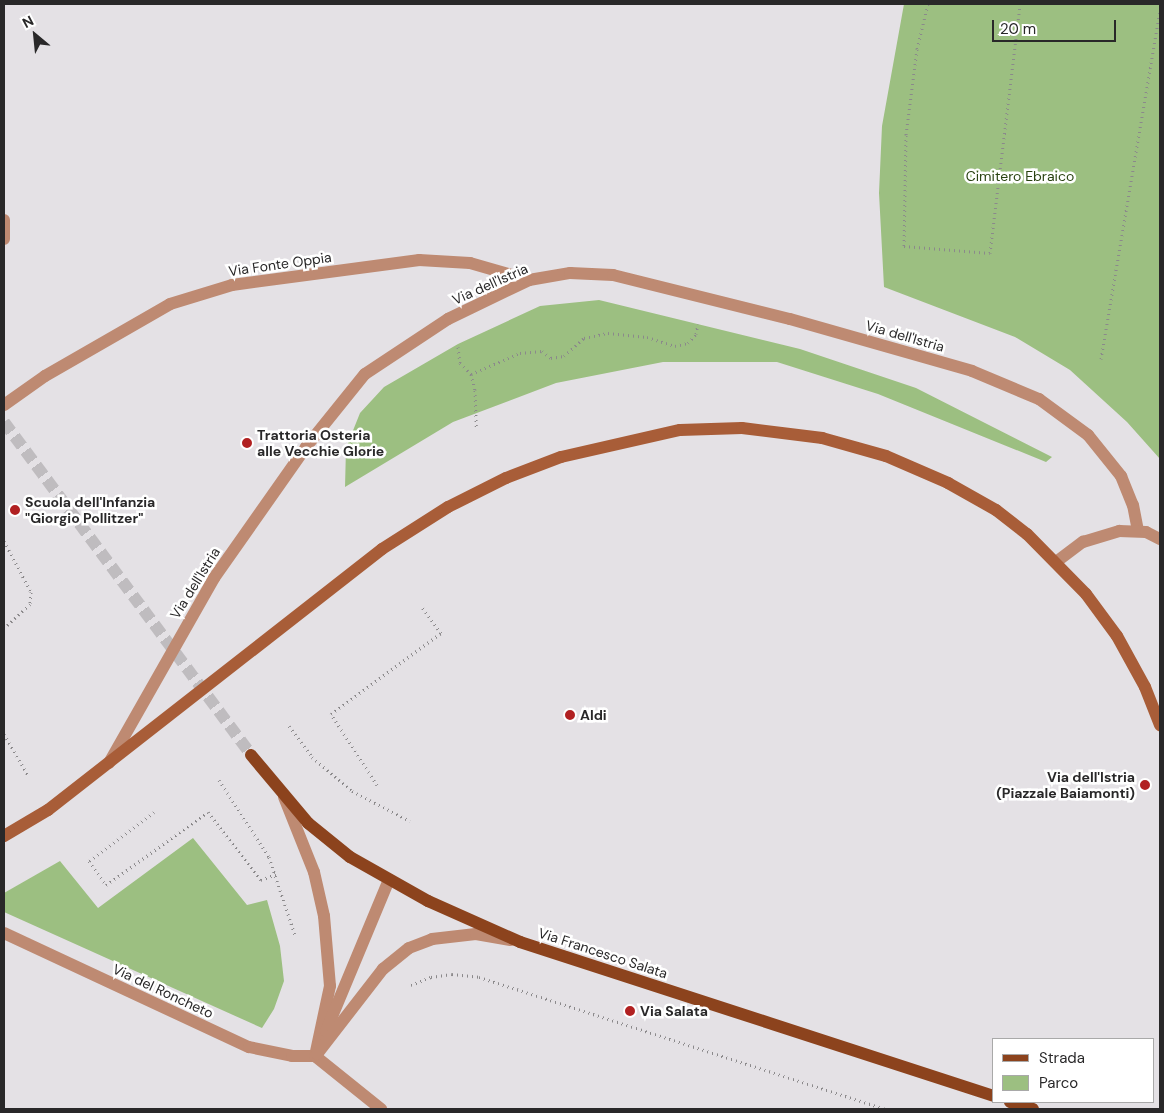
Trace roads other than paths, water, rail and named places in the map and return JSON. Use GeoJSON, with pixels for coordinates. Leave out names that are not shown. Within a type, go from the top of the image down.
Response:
{"type":"FeatureCollection","features":[{"type":"Feature","properties":{"kind":"main road","name":"Via dell'Istria"},"geometry":{"type":"LineString","coordinates":[[4,836],[48,810],[382,549],[448,507],[506,478],[561,457],[623,441],[680,430],[742,428],[822,438],[886,456],[948,483],[996,510],[1056,562],[1117,636],[1145,687],[1160,725]]}},
{"type":"Feature","properties":{"kind":"main road","name":"Via Francesco Salata"},"geometry":{"type":"LineString","coordinates":[[251,755],[284,798],[308,824],[350,857],[389,880],[520,942],[992,1096]]}},
{"type":"Feature","properties":{"kind":"main road"},"geometry":{"type":"LineString","coordinates":[[1013,1103],[1033,1109]]}},
{"type":"Feature","properties":{"kind":"street"},"geometry":{"type":"LineString","coordinates":[[4,220],[4,239]]}},
{"type":"Feature","properties":{"kind":"street","name":"Via Fonte Oppia"},"geometry":{"type":"LineString","coordinates":[[4,405],[46,376],[170,304],[232,285],[419,260],[470,263],[529,280]]}},
{"type":"Feature","properties":{"kind":"street","name":"Via dell'Istria"},"geometry":{"type":"LineString","coordinates":[[108,763],[214,578],[306,447],[365,374],[448,319],[529,280],[570,273],[613,275],[790,319],[980,374],[1039,399],[1088,435],[1121,476],[1133,506],[1138,532]]}},
{"type":"Feature","properties":{"kind":"street"},"geometry":{"type":"LineString","coordinates":[[1056,562],[1083,542],[1119,531],[1138,532],[1160,539]]}},
{"type":"Feature","properties":{"kind":"street"},"geometry":{"type":"LineString","coordinates":[[284,798],[314,872],[324,916],[330,986],[315,1056]]}},
{"type":"Feature","properties":{"kind":"street"},"geometry":{"type":"LineString","coordinates":[[315,1056],[389,880]]}},
{"type":"Feature","properties":{"kind":"street","name":"Via del Roncheto"},"geometry":{"type":"LineString","coordinates":[[4,934],[248,1047],[292,1056],[315,1056]]}},
{"type":"Feature","properties":{"kind":"street"},"geometry":{"type":"LineString","coordinates":[[315,1056],[377,977],[409,948],[432,939],[476,934],[520,942]]}},
{"type":"Feature","properties":{"kind":"street"},"geometry":{"type":"LineString","coordinates":[[315,1056],[380,1109]]}},
{"type":"Feature","properties":{"kind":"tunnel"},"geometry":{"type":"LineString","coordinates":[[4,422],[251,755]]}},
{"type":"Feature","properties":{"kind":"place","name":"Trattoria Osteria alle Vecchie Glorie"},"geometry":{"type":"Point","coordinates":[247,443]}},
{"type":"Feature","properties":{"kind":"place","name":"Scuola dell'Infanzia \"Giorgio Pollitzer\""},"geometry":{"type":"Point","coordinates":[15,510]}},
{"type":"Feature","properties":{"kind":"place","name":"Aldi"},"geometry":{"type":"Point","coordinates":[570,715]}},
{"type":"Feature","properties":{"kind":"place","name":"Via dell'Istria (Piazzale Baiamonti)"},"geometry":{"type":"Point","coordinates":[1145,785]}},
{"type":"Feature","properties":{"kind":"place","name":"Via Salata"},"geometry":{"type":"Point","coordinates":[630,1011]}},
{"type":"Feature","properties":{"kind":"park label","name":"Cimitero Ebraico"},"geometry":{"type":"Point","coordinates":[1020,176]}}]}
